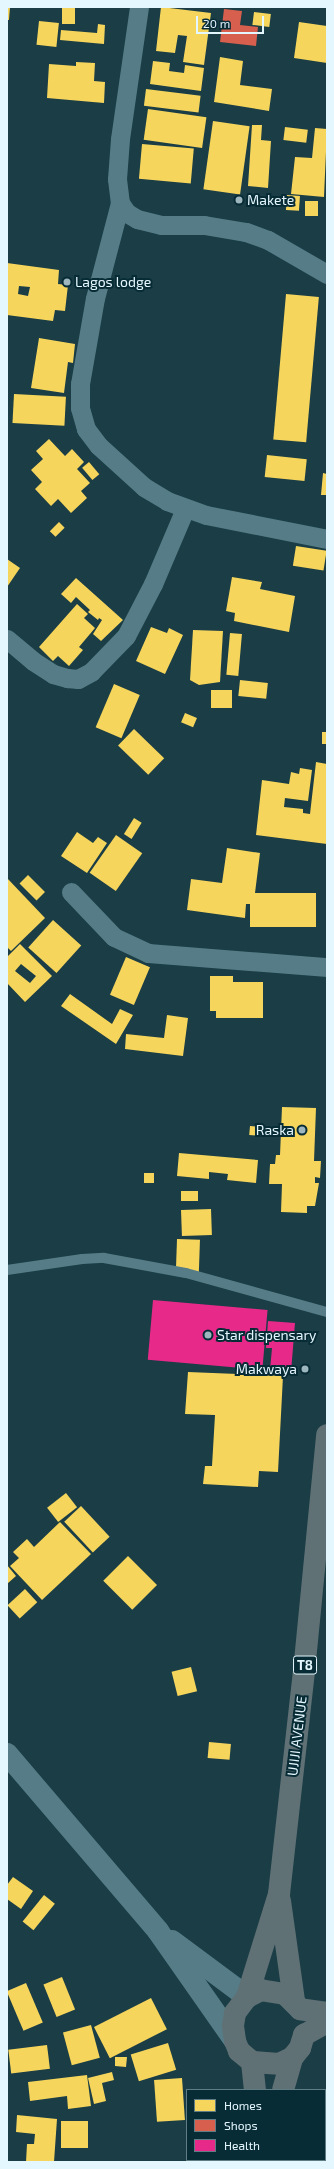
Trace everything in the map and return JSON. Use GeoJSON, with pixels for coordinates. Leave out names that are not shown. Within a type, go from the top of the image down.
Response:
{"type":"FeatureCollection","features":[{"type":"Feature","properties":{"kind":"highway","name":"UJIJI AVENUE"},"geometry":{"type":"LineString","coordinates":[[279,1894],[306,1661],[327,1435]]}},
{"type":"Feature","properties":{"kind":"highway","name":"T8"},"geometry":{"type":"LineString","coordinates":[[247,1997],[279,1894]]}},
{"type":"Feature","properties":{"kind":"highway","name":"T8"},"geometry":{"type":"LineString","coordinates":[[279,1894],[294,2000]]}},
{"type":"Feature","properties":{"kind":"highway"},"geometry":{"type":"LineString","coordinates":[[292,2058],[279,2064],[252,2062],[239,2051],[235,2041],[233,2026],[235,2013],[247,1997],[261,1990],[274,1991],[294,2000],[300,2009],[327,2013]]}},
{"type":"Feature","properties":{"kind":"highway"},"geometry":{"type":"LineString","coordinates":[[283,2089],[292,2058],[300,2048],[304,2035],[327,2022]]}},
{"type":"Feature","properties":{"kind":"highway"},"geometry":{"type":"LineString","coordinates":[[252,2062],[255,2089]]}},
{"type":"Feature","properties":{"kind":"main road"},"geometry":{"type":"LineString","coordinates":[[7,1754],[158,1931],[235,2041]]}},
{"type":"Feature","properties":{"kind":"main road"},"geometry":{"type":"LineString","coordinates":[[158,1931],[247,1997]]}},
{"type":"Feature","properties":{"kind":"street"},"geometry":{"type":"LineString","coordinates":[[139,7],[120,138],[117,179],[120,203],[94,306],[80,384],[82,419],[99,446],[144,487],[185,509],[236,522],[327,539]]}},
{"type":"Feature","properties":{"kind":"street"},"geometry":{"type":"LineString","coordinates":[[120,203],[127,213],[137,219],[161,226],[204,225],[246,232],[268,240],[327,274]]}},
{"type":"Feature","properties":{"kind":"street"},"geometry":{"type":"LineString","coordinates":[[7,639],[33,661],[53,674],[78,679],[91,672],[126,636],[153,584],[185,509]]}},
{"type":"Feature","properties":{"kind":"street"},"geometry":{"type":"LineString","coordinates":[[71,892],[114,937],[148,953],[327,967]]}},
{"type":"Feature","properties":{"kind":"lane"},"geometry":{"type":"LineString","coordinates":[[7,1270],[82,1259],[104,1258],[186,1273],[327,1312]]}},
{"type":"Feature","properties":{"kind":"building: Homes"},"geometry":{"type":"Polygon","coordinates":[[[7,7],[10,7],[9,20],[7,20],[7,7]]]}},
{"type":"Feature","properties":{"kind":"building: Homes"},"geometry":{"type":"Polygon","coordinates":[[[62,7],[75,7],[75,24],[62,24],[62,7]]]}},
{"type":"Feature","properties":{"kind":"building: Homes"},"geometry":{"type":"Polygon","coordinates":[[[161,7],[211,13],[204,65],[183,62],[187,36],[178,35],[175,53],[156,51],[161,7]]]}},
{"type":"Feature","properties":{"kind":"building: Homes"},"geometry":{"type":"Polygon","coordinates":[[[254,12],[271,14],[269,27],[252,25],[254,12]]]}},
{"type":"Feature","properties":{"kind":"building: Homes"},"geometry":{"type":"Polygon","coordinates":[[[39,21],[59,23],[56,47],[36,45],[39,21]]]}},
{"type":"Feature","properties":{"kind":"building: Homes"},"geometry":{"type":"Polygon","coordinates":[[[299,22],[327,26],[327,63],[294,58],[299,22]]]}},
{"type":"Feature","properties":{"kind":"building: Homes"},"geometry":{"type":"Polygon","coordinates":[[[98,24],[105,25],[104,44],[60,40],[61,30],[97,33],[98,24]]]}},
{"type":"Feature","properties":{"kind":"building: Homes"},"geometry":{"type":"Polygon","coordinates":[[[220,57],[243,61],[240,85],[272,89],[269,111],[214,102],[220,57]]]}},
{"type":"Feature","properties":{"kind":"building: Homes"},"geometry":{"type":"Polygon","coordinates":[[[153,61],[170,63],[169,71],[184,73],[185,65],[204,68],[201,91],[150,84],[153,61]]]}},
{"type":"Feature","properties":{"kind":"building: Homes"},"geometry":{"type":"Polygon","coordinates":[[[76,62],[95,63],[94,81],[105,82],[104,103],[47,98],[49,64],[76,66],[76,62]]]}},
{"type":"Feature","properties":{"kind":"building: Homes"},"geometry":{"type":"Polygon","coordinates":[[[146,89],[201,96],[199,113],[144,106],[146,89]]]}},
{"type":"Feature","properties":{"kind":"building: Homes"},"geometry":{"type":"Polygon","coordinates":[[[148,109],[206,117],[202,148],[144,140],[148,109]]]}},
{"type":"Feature","properties":{"kind":"building: Homes"},"geometry":{"type":"Polygon","coordinates":[[[213,121],[250,126],[240,194],[203,189],[213,121]]]}},
{"type":"Feature","properties":{"kind":"building: Homes"},"geometry":{"type":"Polygon","coordinates":[[[252,125],[262,125],[261,140],[271,141],[268,188],[248,186],[252,125]]]}},
{"type":"Feature","properties":{"kind":"building: Homes"},"geometry":{"type":"Polygon","coordinates":[[[285,127],[308,130],[306,143],[283,140],[285,127]]]}},
{"type":"Feature","properties":{"kind":"building: Homes"},"geometry":{"type":"Polygon","coordinates":[[[315,128],[327,129],[324,197],[291,194],[295,157],[312,158],[315,128]]]}},
{"type":"Feature","properties":{"kind":"building: Homes"},"geometry":{"type":"Polygon","coordinates":[[[142,144],[194,149],[191,183],[139,179],[142,144]]]}},
{"type":"Feature","properties":{"kind":"building: Homes"},"geometry":{"type":"Polygon","coordinates":[[[287,195],[300,196],[299,211],[286,210],[287,195]]]}},
{"type":"Feature","properties":{"kind":"building: Homes"},"geometry":{"type":"Polygon","coordinates":[[[305,201],[318,201],[318,216],[305,216],[305,201]]]}},
{"type":"Feature","properties":{"kind":"building: Homes"},"geometry":{"type":"Polygon","coordinates":[[[7,263],[59,270],[58,284],[68,285],[65,311],[55,310],[53,321],[7,315],[7,263]],[[19,286],[18,294],[28,296],[30,287],[19,286]]]}},
{"type":"Feature","properties":{"kind":"building: Homes"},"geometry":{"type":"Polygon","coordinates":[[[286,294],[319,297],[306,442],[273,439],[286,294]]]}},
{"type":"Feature","properties":{"kind":"building: Homes"},"geometry":{"type":"Polygon","coordinates":[[[39,338],[75,344],[73,363],[68,362],[64,393],[31,388],[39,338]]]}},
{"type":"Feature","properties":{"kind":"building: Homes"},"geometry":{"type":"Polygon","coordinates":[[[14,394],[66,397],[64,426],[12,423],[14,394]]]}},
{"type":"Feature","properties":{"kind":"building: Homes"},"geometry":{"type":"Polygon","coordinates":[[[49,439],[65,456],[72,449],[84,462],[77,469],[90,483],[81,491],[87,498],[71,513],[58,499],[51,506],[35,489],[42,482],[31,470],[43,459],[36,451],[49,439]]]}},
{"type":"Feature","properties":{"kind":"building: Homes"},"geometry":{"type":"Polygon","coordinates":[[[267,455],[307,459],[304,481],[265,477],[267,455]]]}},
{"type":"Feature","properties":{"kind":"building: Homes"},"geometry":{"type":"Polygon","coordinates":[[[89,462],[99,474],[92,480],[82,468],[89,462]]]}},
{"type":"Feature","properties":{"kind":"building: Homes"},"geometry":{"type":"Polygon","coordinates":[[[323,473],[327,474],[327,495],[321,495],[323,473]]]}},
{"type":"Feature","properties":{"kind":"building: Homes"},"geometry":{"type":"Polygon","coordinates":[[[59,522],[65,528],[55,537],[50,531],[59,522]]]}},
{"type":"Feature","properties":{"kind":"building: Homes"},"geometry":{"type":"Polygon","coordinates":[[[296,546],[327,551],[323,571],[293,566],[296,546]]]}},
{"type":"Feature","properties":{"kind":"building: Homes"},"geometry":{"type":"Polygon","coordinates":[[[7,559],[20,568],[7,587],[7,559]]]}},
{"type":"Feature","properties":{"kind":"building: Homes"},"geometry":{"type":"Polygon","coordinates":[[[232,577],[262,582],[260,589],[295,596],[289,632],[234,621],[235,613],[226,611],[232,577]]]}},
{"type":"Feature","properties":{"kind":"building: Homes"},"geometry":{"type":"Polygon","coordinates":[[[76,578],[123,620],[101,641],[93,634],[102,620],[99,618],[98,620],[88,612],[90,610],[76,597],[71,603],[61,594],[76,578]]]}},
{"type":"Feature","properties":{"kind":"building: Homes"},"geometry":{"type":"Polygon","coordinates":[[[77,604],[88,614],[84,618],[95,628],[79,647],[83,650],[69,666],[58,656],[53,661],[39,647],[77,604]]]}},
{"type":"Feature","properties":{"kind":"building: Homes"},"geometry":{"type":"Polygon","coordinates":[[[151,627],[167,633],[169,628],[183,635],[165,674],[136,661],[151,627]]]}},
{"type":"Feature","properties":{"kind":"building: Homes"},"geometry":{"type":"Polygon","coordinates":[[[193,630],[223,631],[220,682],[199,685],[190,680],[193,630]]]}},
{"type":"Feature","properties":{"kind":"building: Homes"},"geometry":{"type":"Polygon","coordinates":[[[230,633],[242,634],[238,676],[226,675],[230,633]]]}},
{"type":"Feature","properties":{"kind":"building: Homes"},"geometry":{"type":"Polygon","coordinates":[[[240,680],[268,683],[266,699],[238,696],[240,680]]]}},
{"type":"Feature","properties":{"kind":"building: Homes"},"geometry":{"type":"Polygon","coordinates":[[[114,684],[140,695],[121,738],[96,727],[114,684]]]}},
{"type":"Feature","properties":{"kind":"building: Homes"},"geometry":{"type":"Polygon","coordinates":[[[211,690],[232,690],[232,708],[211,708],[211,690]]]}},
{"type":"Feature","properties":{"kind":"building: Homes"},"geometry":{"type":"Polygon","coordinates":[[[185,713],[197,718],[193,727],[181,722],[185,713]]]}},
{"type":"Feature","properties":{"kind":"building: Homes"},"geometry":{"type":"Polygon","coordinates":[[[134,729],[164,758],[148,775],[118,746],[134,729]]]}},
{"type":"Feature","properties":{"kind":"building: Homes"},"geometry":{"type":"Polygon","coordinates":[[[322,732],[327,732],[327,744],[322,744],[322,732]]]}},
{"type":"Feature","properties":{"kind":"building: Homes"},"geometry":{"type":"Polygon","coordinates":[[[316,762],[327,764],[327,844],[256,835],[262,780],[289,784],[291,772],[299,774],[300,768],[312,770],[308,801],[285,798],[284,807],[303,809],[303,813],[310,814],[316,762]]]}},
{"type":"Feature","properties":{"kind":"building: Homes"},"geometry":{"type":"Polygon","coordinates":[[[134,818],[142,823],[132,839],[124,834],[134,818]]]}},
{"type":"Feature","properties":{"kind":"building: Homes"},"geometry":{"type":"Polygon","coordinates":[[[77,832],[93,843],[98,837],[107,843],[87,873],[61,856],[77,832]]]}},
{"type":"Feature","properties":{"kind":"building: Homes"},"geometry":{"type":"Polygon","coordinates":[[[116,835],[142,853],[116,891],[90,873],[116,835]]]}},
{"type":"Feature","properties":{"kind":"building: Homes"},"geometry":{"type":"Polygon","coordinates":[[[227,848],[260,853],[255,893],[316,893],[316,927],[250,927],[250,904],[246,904],[245,918],[187,910],[191,879],[222,883],[227,848]]]}},
{"type":"Feature","properties":{"kind":"building: Homes"},"geometry":{"type":"Polygon","coordinates":[[[28,875],[45,892],[36,900],[20,883],[28,875]]]}},
{"type":"Feature","properties":{"kind":"building: Homes"},"geometry":{"type":"Polygon","coordinates":[[[7,878],[45,918],[11,951],[7,947],[7,878]]]}},
{"type":"Feature","properties":{"kind":"building: Homes"},"geometry":{"type":"Polygon","coordinates":[[[53,920],[81,945],[56,973],[28,947],[53,920]]]}},
{"type":"Feature","properties":{"kind":"building: Homes"},"geometry":{"type":"Polygon","coordinates":[[[20,944],[52,976],[25,1002],[7,983],[7,957],[20,944]],[[21,964],[15,971],[30,983],[36,976],[21,964]]]}},
{"type":"Feature","properties":{"kind":"building: Homes"},"geometry":{"type":"Polygon","coordinates":[[[126,957],[150,967],[134,1005],[110,995],[126,957]]]}},
{"type":"Feature","properties":{"kind":"building: Homes"},"geometry":{"type":"Polygon","coordinates":[[[210,976],[233,976],[233,982],[263,982],[263,1018],[216,1018],[216,1011],[210,1011],[210,976]]]}},
{"type":"Feature","properties":{"kind":"building: Homes"},"geometry":{"type":"Polygon","coordinates":[[[70,994],[112,1024],[120,1009],[133,1015],[116,1044],[61,1006],[70,994]]]}},
{"type":"Feature","properties":{"kind":"building: Homes"},"geometry":{"type":"Polygon","coordinates":[[[167,1015],[188,1018],[183,1056],[125,1049],[126,1034],[164,1038],[167,1015]]]}},
{"type":"Feature","properties":{"kind":"building: Homes"},"geometry":{"type":"Polygon","coordinates":[[[282,1107],[316,1108],[314,1161],[321,1161],[320,1178],[315,1177],[315,1183],[319,1183],[315,1206],[307,1206],[307,1213],[281,1212],[282,1184],[269,1184],[270,1164],[275,1164],[276,1155],[280,1155],[282,1107]]]}},
{"type":"Feature","properties":{"kind":"building: Homes"},"geometry":{"type":"Polygon","coordinates":[[[250,1126],[261,1127],[260,1136],[249,1135],[250,1126]]]}},
{"type":"Feature","properties":{"kind":"building: Homes"},"geometry":{"type":"Polygon","coordinates":[[[179,1153],[258,1160],[256,1183],[227,1180],[228,1174],[209,1172],[209,1179],[177,1176],[179,1153]]]}},
{"type":"Feature","properties":{"kind":"building: Homes"},"geometry":{"type":"Polygon","coordinates":[[[144,1173],[154,1173],[154,1183],[144,1183],[144,1173]]]}},
{"type":"Feature","properties":{"kind":"building: Homes"},"geometry":{"type":"Polygon","coordinates":[[[181,1191],[198,1191],[198,1201],[181,1201],[181,1191]]]}},
{"type":"Feature","properties":{"kind":"building: Homes"},"geometry":{"type":"Polygon","coordinates":[[[211,1209],[212,1235],[182,1236],[181,1210],[211,1209]]]}},
{"type":"Feature","properties":{"kind":"building: Homes"},"geometry":{"type":"Polygon","coordinates":[[[177,1239],[200,1240],[199,1275],[176,1274],[177,1239]]]}},
{"type":"Feature","properties":{"kind":"building: Homes"},"geometry":{"type":"Polygon","coordinates":[[[188,1372],[283,1376],[278,1472],[259,1471],[258,1487],[203,1484],[205,1466],[212,1466],[215,1415],[185,1414],[188,1372]]]}},
{"type":"Feature","properties":{"kind":"building: Homes"},"geometry":{"type":"Polygon","coordinates":[[[66,1493],[77,1507],[58,1522],[47,1508],[66,1493]]]}},
{"type":"Feature","properties":{"kind":"building: Homes"},"geometry":{"type":"Polygon","coordinates":[[[81,1506],[110,1537],[93,1552],[64,1522],[81,1506]]]}},
{"type":"Feature","properties":{"kind":"building: Homes"},"geometry":{"type":"Polygon","coordinates":[[[60,1522],[91,1554],[42,1600],[10,1566],[19,1558],[13,1552],[27,1539],[34,1547],[60,1522]]]}},
{"type":"Feature","properties":{"kind":"building: Homes"},"geometry":{"type":"Polygon","coordinates":[[[128,1556],[157,1585],[132,1610],[103,1581],[128,1556]]]}},
{"type":"Feature","properties":{"kind":"building: Homes"},"geometry":{"type":"Polygon","coordinates":[[[7,1565],[16,1576],[7,1584],[7,1565]]]}},
{"type":"Feature","properties":{"kind":"building: Homes"},"geometry":{"type":"Polygon","coordinates":[[[25,1589],[37,1602],[20,1619],[7,1605],[25,1589]]]}},
{"type":"Feature","properties":{"kind":"building: Homes"},"geometry":{"type":"Polygon","coordinates":[[[191,1667],[197,1691],[178,1696],[172,1672],[191,1667]]]}},
{"type":"Feature","properties":{"kind":"building: Homes"},"geometry":{"type":"Polygon","coordinates":[[[209,1742],[231,1744],[230,1760],[208,1758],[209,1742]]]}},
{"type":"Feature","properties":{"kind":"building: Homes"},"geometry":{"type":"Polygon","coordinates":[[[13,1877],[33,1891],[21,1909],[7,1899],[7,1885],[13,1877]]]}},
{"type":"Feature","properties":{"kind":"building: Homes"},"geometry":{"type":"Polygon","coordinates":[[[44,1895],[55,1904],[33,1930],[23,1921],[44,1895]]]}},
{"type":"Feature","properties":{"kind":"building: Homes"},"geometry":{"type":"Polygon","coordinates":[[[62,1977],[75,2009],[57,2017],[43,1984],[62,1977]]]}},
{"type":"Feature","properties":{"kind":"building: Homes"},"geometry":{"type":"Polygon","coordinates":[[[26,1983],[43,2023],[23,2031],[7,1991],[26,1983]]]}},
{"type":"Feature","properties":{"kind":"building: Homes"},"geometry":{"type":"Polygon","coordinates":[[[151,1998],[167,2029],[110,2058],[94,2027],[151,1998]]]}},
{"type":"Feature","properties":{"kind":"building: Homes"},"geometry":{"type":"Polygon","coordinates":[[[91,2025],[100,2058],[72,2065],[63,2033],[91,2025]]]}},
{"type":"Feature","properties":{"kind":"building: Homes"},"geometry":{"type":"Polygon","coordinates":[[[168,2043],[176,2070],[139,2081],[131,2054],[168,2043]]]}},
{"type":"Feature","properties":{"kind":"building: Homes"},"geometry":{"type":"Polygon","coordinates":[[[47,2045],[50,2069],[11,2074],[8,2050],[47,2045]]]}},
{"type":"Feature","properties":{"kind":"building: Homes"},"geometry":{"type":"Polygon","coordinates":[[[115,2057],[127,2057],[126,2067],[115,2066],[115,2057]]]}},
{"type":"Feature","properties":{"kind":"building: Homes"},"geometry":{"type":"Polygon","coordinates":[[[112,2072],[114,2080],[102,2083],[106,2101],[94,2104],[88,2078],[112,2072]]]}},
{"type":"Feature","properties":{"kind":"building: Homes"},"geometry":{"type":"Polygon","coordinates":[[[87,2075],[91,2106],[68,2109],[67,2096],[30,2101],[28,2082],[87,2075]]]}},
{"type":"Feature","properties":{"kind":"building: Homes"},"geometry":{"type":"Polygon","coordinates":[[[182,2078],[185,2120],[157,2122],[154,2080],[182,2078]]]}},
{"type":"Feature","properties":{"kind":"building: Homes"},"geometry":{"type":"Polygon","coordinates":[[[17,2115],[57,2119],[54,2162],[26,2162],[27,2144],[34,2144],[35,2134],[16,2132],[17,2115]]]}},
{"type":"Feature","properties":{"kind":"building: Homes"},"geometry":{"type":"Polygon","coordinates":[[[61,2121],[88,2121],[88,2148],[61,2148],[61,2121]]]}},
{"type":"Feature","properties":{"kind":"building: Shops"},"geometry":{"type":"Polygon","coordinates":[[[224,9],[242,11],[240,25],[258,27],[256,46],[220,42],[224,9]]]}},
{"type":"Feature","properties":{"kind":"building: Health","name":"Star dispensary"},"geometry":{"type":"Polygon","coordinates":[[[153,1300],[268,1310],[262,1370],[148,1360],[153,1300]]]}},
{"type":"Feature","properties":{"kind":"building: Health","name":"Star dispensary"},"geometry":{"type":"Polygon","coordinates":[[[268,1321],[295,1323],[291,1372],[270,1370],[272,1348],[266,1348],[268,1321]]]}},
{"type":"Feature","properties":{"kind":"place","name":"Makete"},"geometry":{"type":"Point","coordinates":[239,200]}},
{"type":"Feature","properties":{"kind":"place","name":"Lagos lodge"},"geometry":{"type":"Point","coordinates":[67,282]}},
{"type":"Feature","properties":{"kind":"place","name":"Raska"},"geometry":{"type":"Point","coordinates":[302,1130]}},
{"type":"Feature","properties":{"kind":"place","name":"Star dispensary"},"geometry":{"type":"Point","coordinates":[208,1335]}},
{"type":"Feature","properties":{"kind":"place","name":"Makwaya"},"geometry":{"type":"Point","coordinates":[305,1369]}}]}
